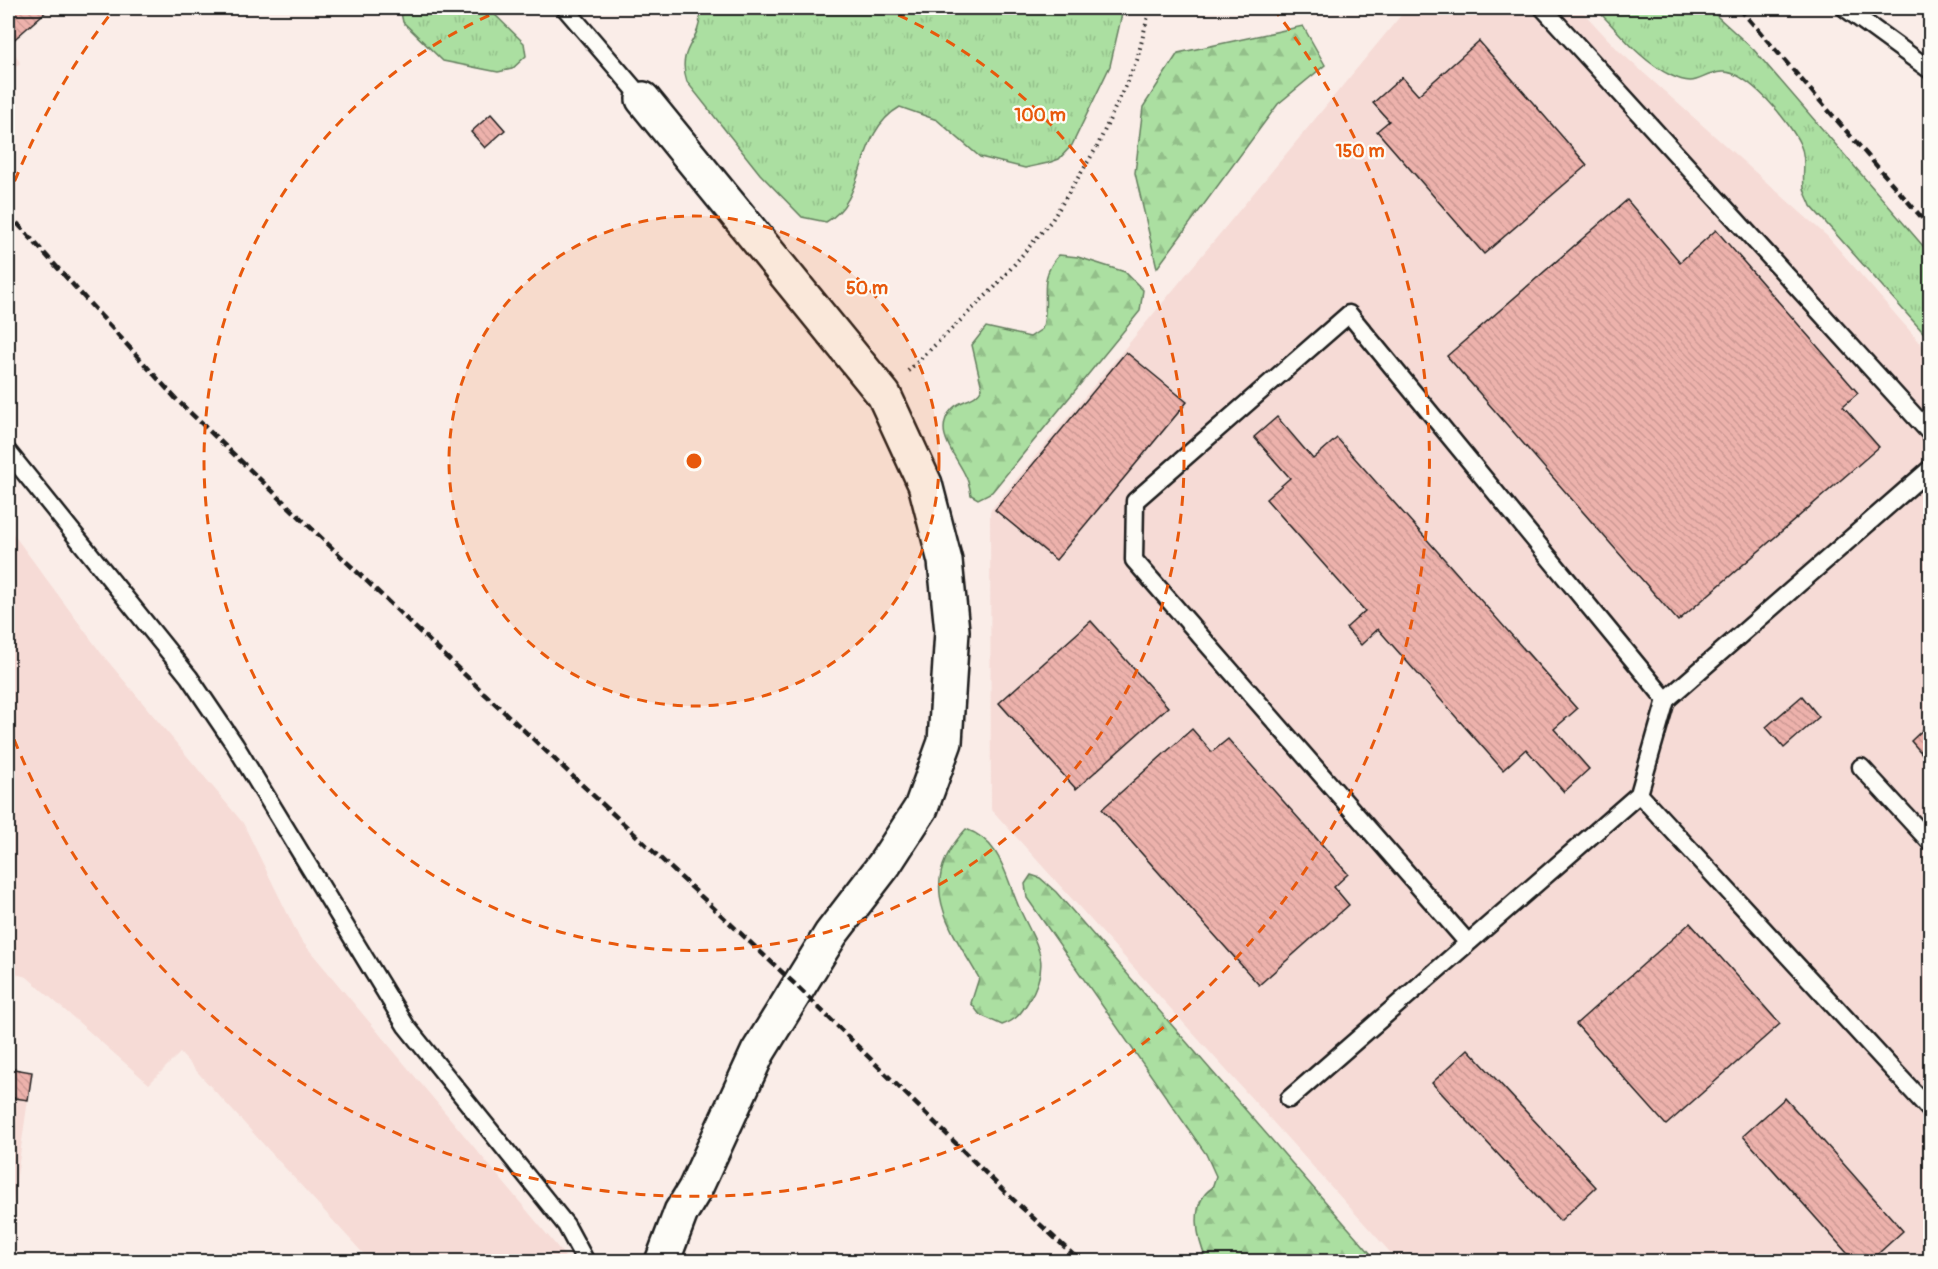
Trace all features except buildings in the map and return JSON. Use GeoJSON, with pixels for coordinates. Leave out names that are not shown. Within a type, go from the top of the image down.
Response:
{"type":"FeatureCollection","features":[{"type":"Feature","properties":{"kind":"street"},"geometry":{"type":"LineString","coordinates":[[643,99],[884,395],[924,484],[945,561],[952,631],[945,742],[921,808],[884,865],[831,934],[758,1052],[695,1189],[681,1212],[662,1262]]}},
{"type":"Feature","properties":{"kind":"lane"},"geometry":{"type":"LineString","coordinates":[[565,8],[643,99]]}},
{"type":"Feature","properties":{"kind":"lane"},"geometry":{"type":"LineString","coordinates":[[1543,8],[1930,433]]}},
{"type":"Feature","properties":{"kind":"lane"},"geometry":{"type":"LineString","coordinates":[[1845,8],[1930,70]]}},
{"type":"Feature","properties":{"kind":"lane"},"geometry":{"type":"LineString","coordinates":[[1468,943],[1134,560],[1135,501],[1349,314],[1666,700]]}},
{"type":"Feature","properties":{"kind":"lane"},"geometry":{"type":"LineString","coordinates":[[8,452],[189,676],[235,745],[405,1026],[566,1225],[586,1262]]}},
{"type":"Feature","properties":{"kind":"lane"},"geometry":{"type":"LineString","coordinates":[[1289,1099],[1639,794],[1666,700],[1930,469]]}},
{"type":"Feature","properties":{"kind":"lane"},"geometry":{"type":"LineString","coordinates":[[1861,767],[1930,842]]}},
{"type":"Feature","properties":{"kind":"lane"},"geometry":{"type":"LineString","coordinates":[[1639,794],[1930,1110]]}},
{"type":"Feature","properties":{"kind":"path"},"geometry":{"type":"LineString","coordinates":[[884,395],[995,287],[1052,220],[1097,147],[1137,60],[1150,8]]}},
{"type":"Feature","properties":{"kind":"shaded area"},"geometry":{"type":"Polygon","coordinates":[[[8,8],[50,8],[10,44],[20,63],[8,74],[8,8]]]}},
{"type":"Feature","properties":{"kind":"shaded area"},"geometry":{"type":"Polygon","coordinates":[[[1407,8],[1579,8],[1619,51],[1828,237],[1930,354],[1930,1261],[1398,1261],[991,809],[990,511],[1407,8]]]}},
{"type":"Feature","properties":{"kind":"shaded area"},"geometry":{"type":"Polygon","coordinates":[[[8,527],[101,653],[243,823],[300,939],[565,1256],[559,1261],[370,1261],[180,1053],[149,1084],[27,977],[8,972],[8,527]]]}},
{"type":"Feature","properties":{"kind":"shaded area"},"geometry":{"type":"Polygon","coordinates":[[[8,1069],[32,1072],[8,1238],[8,1069]]]}},
{"type":"Feature","properties":{"kind":"green space"},"geometry":{"type":"Polygon","coordinates":[[[400,8],[488,8],[524,43],[526,56],[512,69],[498,72],[443,61],[403,22],[400,8]]]}},
{"type":"Feature","properties":{"kind":"green space"},"geometry":{"type":"Polygon","coordinates":[[[694,8],[1122,8],[1122,14],[1110,66],[1072,145],[1059,159],[1025,168],[980,157],[937,120],[900,107],[885,118],[875,133],[849,198],[839,212],[826,222],[802,217],[760,174],[687,82],[684,61],[699,25],[700,16],[694,8]]]}},
{"type":"Feature","properties":{"kind":"green space"},"geometry":{"type":"Polygon","coordinates":[[[1595,8],[1708,8],[1754,50],[1930,254],[1930,340],[1811,206],[1804,188],[1804,160],[1800,144],[1787,123],[1767,99],[1743,79],[1732,74],[1714,73],[1693,81],[1670,75],[1649,62],[1595,8]]]}},
{"type":"Feature","properties":{"kind":"green space"},"geometry":{"type":"Polygon","coordinates":[[[1303,26],[1325,65],[1278,104],[1157,268],[1135,173],[1143,107],[1178,53],[1303,26]]]}},
{"type":"Feature","properties":{"kind":"green space"},"geometry":{"type":"Polygon","coordinates":[[[1059,255],[1078,257],[1125,272],[1143,290],[1140,311],[992,492],[978,499],[971,495],[967,479],[948,444],[944,426],[946,418],[952,409],[976,395],[982,388],[972,345],[986,327],[1030,337],[1042,329],[1045,319],[1048,273],[1059,255]]]}},
{"type":"Feature","properties":{"kind":"green space"},"geometry":{"type":"Polygon","coordinates":[[[966,829],[986,841],[999,858],[1034,939],[1041,961],[1036,986],[1028,1002],[1017,1016],[1002,1025],[980,1015],[971,1003],[979,978],[948,922],[942,904],[940,886],[942,868],[951,849],[966,829]]]}},
{"type":"Feature","properties":{"kind":"green space"},"geometry":{"type":"Polygon","coordinates":[[[1031,875],[1040,878],[1056,892],[1377,1261],[1207,1261],[1198,1232],[1198,1212],[1200,1203],[1212,1188],[1216,1176],[1206,1154],[1027,898],[1025,884],[1031,875]]]}},
{"type":"Feature","properties":{"kind":"railway"},"geometry":{"type":"LineString","coordinates":[[1739,8],[1930,227]]}},
{"type":"Feature","properties":{"kind":"railway"},"geometry":{"type":"LineString","coordinates":[[8,213],[177,400],[485,694],[798,987],[1005,1192],[1081,1262]]}}]}
